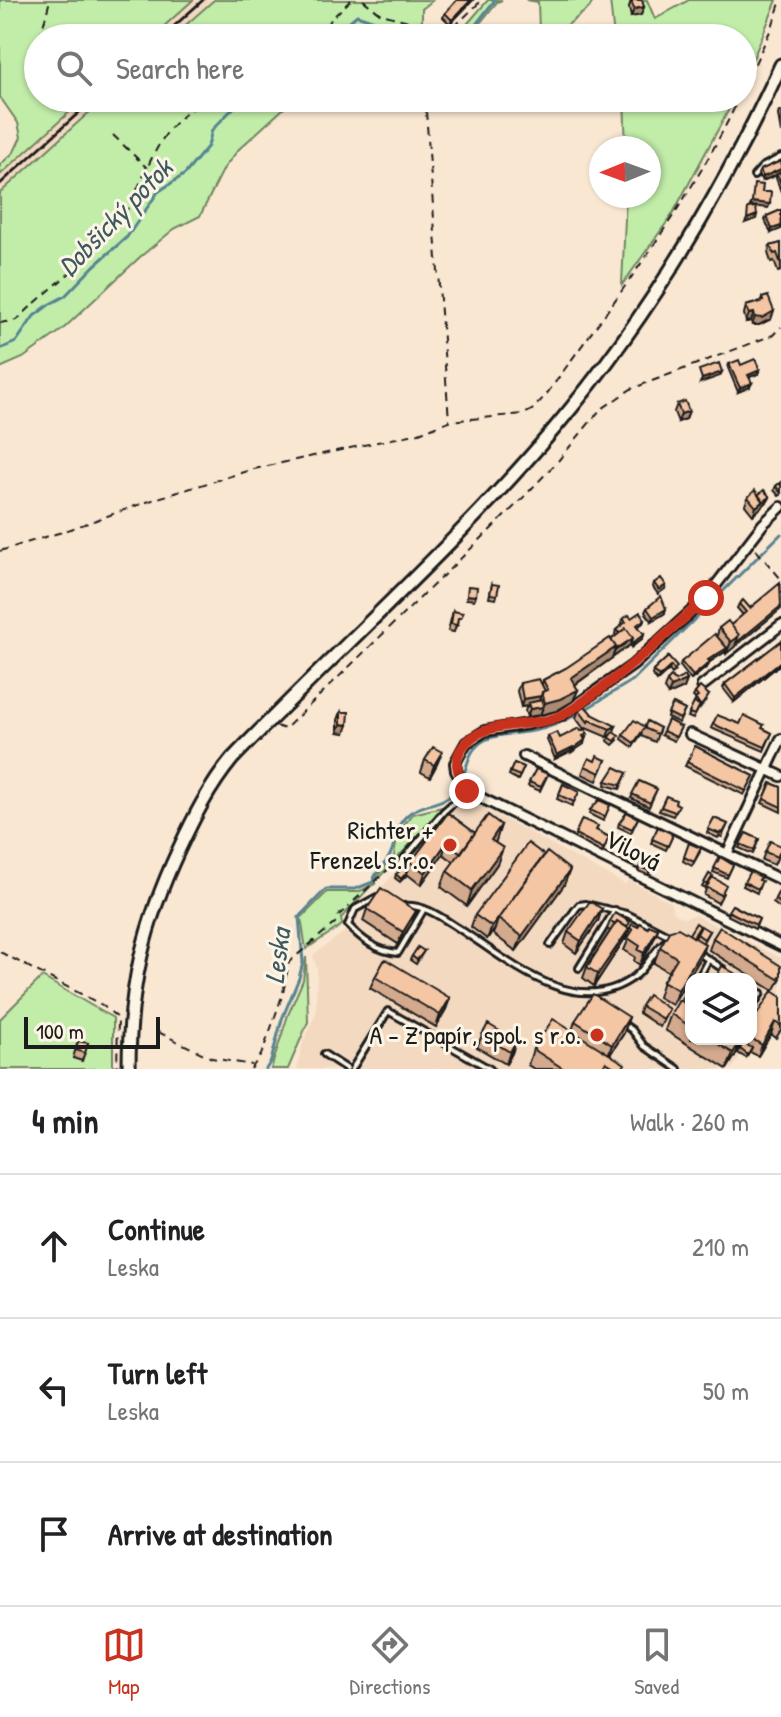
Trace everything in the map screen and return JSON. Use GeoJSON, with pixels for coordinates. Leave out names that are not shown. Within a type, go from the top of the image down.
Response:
{"type":"FeatureCollection","features":[{"type":"Feature","properties":{"kind":"main road"},"geometry":{"type":"LineString","coordinates":[[129,1069],[130,1022],[138,964],[154,904],[206,795],[232,759],[423,569],[573,405],[630,332],[682,253],[727,175],[781,65]]}},
{"type":"Feature","properties":{"kind":"street"},"geometry":{"type":"LineString","coordinates":[[466,789],[456,771],[459,756],[472,738],[485,731],[562,715],[633,665],[706,598],[763,524],[781,507]]}},
{"type":"Feature","properties":{"kind":"street"},"geometry":{"type":"LineString","coordinates":[[702,686],[781,625]]}},
{"type":"Feature","properties":{"kind":"street"},"geometry":{"type":"LineString","coordinates":[[690,734],[781,776]]}},
{"type":"Feature","properties":{"kind":"street"},"geometry":{"type":"LineString","coordinates":[[727,854],[781,739]]}},
{"type":"Feature","properties":{"kind":"street","name":"Vilová"},"geometry":{"type":"LineString","coordinates":[[524,756],[781,880]]}},
{"type":"Feature","properties":{"kind":"street","name":"Vilová"},"geometry":{"type":"LineString","coordinates":[[466,789],[756,940],[781,946]]}},
{"type":"Feature","properties":{"kind":"lane"},"geometry":{"type":"LineString","coordinates":[[754,176],[762,167],[781,157]]}},
{"type":"Feature","properties":{"kind":"lane"},"geometry":{"type":"LineString","coordinates":[[398,866],[466,789]]}},
{"type":"Feature","properties":{"kind":"lane"},"geometry":{"type":"LineString","coordinates":[[389,901],[378,896],[355,909],[348,925],[369,944],[381,950],[398,953],[424,909]]}},
{"type":"Feature","properties":{"kind":"lane"},"geometry":{"type":"LineString","coordinates":[[550,945],[579,905],[586,904],[615,910],[684,944]]}},
{"type":"Feature","properties":{"kind":"lane"},"geometry":{"type":"LineString","coordinates":[[400,906],[415,905],[424,909],[556,988],[573,992],[591,993],[634,977],[660,945],[672,936]]}},
{"type":"Feature","properties":{"kind":"lane"},"geometry":{"type":"LineString","coordinates":[[579,968],[615,910]]}},
{"type":"Feature","properties":{"kind":"lane"},"geometry":{"type":"LineString","coordinates":[[696,952],[728,973]]}},
{"type":"Feature","properties":{"kind":"lane"},"geometry":{"type":"LineString","coordinates":[[701,973],[709,960]]}},
{"type":"Feature","properties":{"kind":"lane"},"geometry":{"type":"LineString","coordinates":[[324,1054],[350,1069],[388,1011],[490,1069]]}},
{"type":"Feature","properties":{"kind":"lane"},"geometry":{"type":"LineString","coordinates":[[621,1023],[632,1030],[644,1046],[678,1069]]}},
{"type":"Feature","properties":{"kind":"path"},"geometry":{"type":"LineString","coordinates":[[44,24],[50,0]]}},
{"type":"Feature","properties":{"kind":"path"},"geometry":{"type":"LineString","coordinates":[[328,24],[351,0]]}},
{"type":"Feature","properties":{"kind":"path"},"geometry":{"type":"LineString","coordinates":[[363,0],[381,14],[416,24]]}},
{"type":"Feature","properties":{"kind":"path"},"geometry":{"type":"LineString","coordinates":[[457,24],[482,0]]}},
{"type":"Feature","properties":{"kind":"path"},"geometry":{"type":"LineString","coordinates":[[757,59],[781,0]]}},
{"type":"Feature","properties":{"kind":"path"},"geometry":{"type":"LineString","coordinates":[[0,323],[17,320],[118,226],[148,169],[153,152],[171,126],[186,112]]}},
{"type":"Feature","properties":{"kind":"path"},"geometry":{"type":"LineString","coordinates":[[426,112],[449,421]]}},
{"type":"Feature","properties":{"kind":"path"},"geometry":{"type":"LineString","coordinates":[[0,551],[254,469],[419,433],[449,421],[524,414],[532,410],[546,395],[676,213],[732,112]]}},
{"type":"Feature","properties":{"kind":"path"},"geometry":{"type":"LineString","coordinates":[[113,135],[148,169]]}},
{"type":"Feature","properties":{"kind":"path"},"geometry":{"type":"LineString","coordinates":[[271,719],[276,726],[285,729],[518,503],[600,410],[631,389],[773,335],[781,327]]}},
{"type":"Feature","properties":{"kind":"path"},"geometry":{"type":"LineString","coordinates":[[756,550],[781,579]]}},
{"type":"Feature","properties":{"kind":"path"},"geometry":{"type":"LineString","coordinates":[[158,1032],[212,1058],[252,1067],[261,1055],[269,1034],[283,993],[289,962],[335,923],[339,915],[392,865],[398,866]]}},
{"type":"Feature","properties":{"kind":"path"},"geometry":{"type":"LineString","coordinates":[[0,952],[102,1005],[118,1018],[117,1069]]}},
{"type":"Feature","properties":{"kind":"shaded area"},"geometry":{"type":"Polygon","coordinates":[[[193,0],[214,0],[187,24],[166,24],[193,0]]]}},
{"type":"Feature","properties":{"kind":"shaded area"},"geometry":{"type":"Polygon","coordinates":[[[70,112],[90,112],[0,193],[0,175],[70,112]]]}},
{"type":"Feature","properties":{"kind":"shaded area"},"geometry":{"type":"Polygon","coordinates":[[[477,804],[625,884],[628,880],[670,902],[674,913],[684,918],[695,915],[781,958],[781,1011],[764,1001],[757,1012],[757,973],[685,973],[685,1045],[737,1045],[740,1057],[732,1069],[297,1069],[303,1042],[316,1013],[317,969],[313,955],[343,933],[453,809],[477,804]]]}},
{"type":"Feature","properties":{"kind":"green space"},"geometry":{"type":"Polygon","coordinates":[[[0,0],[193,0],[166,24],[24,24],[24,112],[70,112],[0,175],[0,165],[14,152],[21,137],[18,123],[0,97],[0,0]]]}},
{"type":"Feature","properties":{"kind":"green space"},"geometry":{"type":"Polygon","coordinates":[[[214,0],[433,0],[422,9],[422,24],[187,24],[214,0]]]}},
{"type":"Feature","properties":{"kind":"green space"},"geometry":{"type":"Polygon","coordinates":[[[488,0],[502,0],[479,24],[467,24],[488,0]]]}},
{"type":"Feature","properties":{"kind":"green space"},"geometry":{"type":"Polygon","coordinates":[[[526,0],[594,0],[569,24],[539,24],[538,2],[526,0]]]}},
{"type":"Feature","properties":{"kind":"green space"},"geometry":{"type":"Polygon","coordinates":[[[610,0],[647,0],[655,19],[689,0],[777,0],[757,49],[757,24],[613,24],[610,0]]]}},
{"type":"Feature","properties":{"kind":"green space"},"geometry":{"type":"Polygon","coordinates":[[[90,112],[280,112],[239,149],[224,168],[200,216],[174,229],[140,257],[62,330],[23,358],[0,368],[0,193],[90,112]]]}},
{"type":"Feature","properties":{"kind":"green space"},"geometry":{"type":"Polygon","coordinates":[[[625,112],[727,112],[672,215],[622,285],[625,208],[661,208],[661,136],[626,136],[625,112]]]}},
{"type":"Feature","properties":{"kind":"green space"},"geometry":{"type":"Polygon","coordinates":[[[446,806],[376,881],[394,856],[398,832],[413,814],[446,806]]]}},
{"type":"Feature","properties":{"kind":"green space"},"geometry":{"type":"Polygon","coordinates":[[[371,886],[341,918],[342,925],[306,949],[301,918],[327,892],[358,892],[371,886]]]}},
{"type":"Feature","properties":{"kind":"green space"},"geometry":{"type":"Polygon","coordinates":[[[306,957],[308,1022],[288,1069],[271,1069],[303,980],[306,957]]]}},
{"type":"Feature","properties":{"kind":"green space"},"geometry":{"type":"Polygon","coordinates":[[[42,977],[113,1018],[113,1069],[0,1069],[0,1019],[42,977]]]}},
{"type":"Feature","properties":{"kind":"building"},"geometry":{"type":"Polygon","coordinates":[[[457,0],[471,0],[452,20],[445,13],[457,0]]]}},
{"type":"Feature","properties":{"kind":"building"},"geometry":{"type":"Polygon","coordinates":[[[631,0],[642,0],[644,7],[634,9],[631,0]]]}},
{"type":"Feature","properties":{"kind":"building"},"geometry":{"type":"Polygon","coordinates":[[[781,161],[781,169],[763,177],[760,170],[781,161]]]}},
{"type":"Feature","properties":{"kind":"building"},"geometry":{"type":"Polygon","coordinates":[[[754,184],[763,185],[762,192],[771,192],[770,204],[752,202],[754,184]]]}},
{"type":"Feature","properties":{"kind":"building"},"geometry":{"type":"Polygon","coordinates":[[[756,207],[757,215],[747,219],[748,208],[756,207]]]}},
{"type":"Feature","properties":{"kind":"building"},"geometry":{"type":"Polygon","coordinates":[[[781,210],[781,226],[772,229],[767,216],[781,210]]]}},
{"type":"Feature","properties":{"kind":"building"},"geometry":{"type":"Polygon","coordinates":[[[781,243],[781,264],[770,246],[781,243]]]}},
{"type":"Feature","properties":{"kind":"building"},"geometry":{"type":"Polygon","coordinates":[[[768,296],[774,311],[762,318],[755,317],[754,313],[749,314],[746,306],[763,301],[762,298],[768,296]]]}},
{"type":"Feature","properties":{"kind":"building"},"geometry":{"type":"Polygon","coordinates":[[[755,359],[760,370],[748,375],[752,383],[740,388],[729,364],[739,360],[741,365],[755,359]]]}},
{"type":"Feature","properties":{"kind":"building"},"geometry":{"type":"Polygon","coordinates":[[[719,363],[722,372],[702,379],[699,370],[719,363]]]}},
{"type":"Feature","properties":{"kind":"building"},"geometry":{"type":"Polygon","coordinates":[[[685,401],[689,411],[681,414],[677,404],[685,401]]]}},
{"type":"Feature","properties":{"kind":"building"},"geometry":{"type":"Polygon","coordinates":[[[755,490],[763,501],[756,507],[748,497],[755,490]]]}},
{"type":"Feature","properties":{"kind":"building"},"geometry":{"type":"Polygon","coordinates":[[[764,490],[770,497],[763,502],[758,495],[764,490]]]}},
{"type":"Feature","properties":{"kind":"building"},"geometry":{"type":"Polygon","coordinates":[[[661,578],[666,585],[659,590],[654,583],[661,578]]]}},
{"type":"Feature","properties":{"kind":"building"},"geometry":{"type":"Polygon","coordinates":[[[780,583],[781,606],[736,643],[739,635],[731,625],[746,612],[739,604],[743,600],[750,608],[780,583]]]}},
{"type":"Feature","properties":{"kind":"building"},"geometry":{"type":"Polygon","coordinates":[[[492,584],[499,585],[497,595],[490,594],[492,584]]]}},
{"type":"Feature","properties":{"kind":"building"},"geometry":{"type":"Polygon","coordinates":[[[468,586],[477,587],[476,596],[467,595],[468,586]]]}},
{"type":"Feature","properties":{"kind":"building"},"geometry":{"type":"Polygon","coordinates":[[[661,596],[666,609],[653,617],[647,608],[661,596]]]}},
{"type":"Feature","properties":{"kind":"building"},"geometry":{"type":"Polygon","coordinates":[[[453,611],[463,613],[457,625],[451,624],[453,611]]]}},
{"type":"Feature","properties":{"kind":"building"},"geometry":{"type":"Polygon","coordinates":[[[640,612],[645,619],[637,625],[644,634],[633,643],[626,628],[619,633],[616,630],[626,622],[623,619],[640,612]]]}},
{"type":"Feature","properties":{"kind":"building"},"geometry":{"type":"Polygon","coordinates":[[[728,621],[739,635],[731,642],[719,628],[728,621]]]}},
{"type":"Feature","properties":{"kind":"building"},"geometry":{"type":"Polygon","coordinates":[[[626,628],[633,638],[615,650],[611,640],[626,628]]]}},
{"type":"Feature","properties":{"kind":"building"},"geometry":{"type":"Polygon","coordinates":[[[715,634],[727,648],[708,660],[710,662],[693,676],[681,662],[715,634]]]}},
{"type":"Feature","properties":{"kind":"building"},"geometry":{"type":"Polygon","coordinates":[[[610,638],[616,647],[571,678],[578,690],[545,703],[542,692],[548,690],[543,680],[610,638]]]}},
{"type":"Feature","properties":{"kind":"building"},"geometry":{"type":"Polygon","coordinates":[[[781,641],[781,661],[735,698],[725,684],[781,641]]]}},
{"type":"Feature","properties":{"kind":"building"},"geometry":{"type":"Polygon","coordinates":[[[668,657],[677,667],[674,670],[671,666],[659,677],[653,671],[668,657]]]}},
{"type":"Feature","properties":{"kind":"building"},"geometry":{"type":"Polygon","coordinates":[[[685,676],[687,680],[671,687],[667,681],[671,677],[675,681],[685,676]]]}},
{"type":"Feature","properties":{"kind":"building"},"geometry":{"type":"Polygon","coordinates":[[[539,679],[545,691],[541,696],[523,699],[520,683],[539,679]]]}},
{"type":"Feature","properties":{"kind":"building"},"geometry":{"type":"Polygon","coordinates":[[[700,687],[709,695],[701,706],[695,699],[700,687]]]}},
{"type":"Feature","properties":{"kind":"building"},"geometry":{"type":"Polygon","coordinates":[[[542,700],[543,707],[530,709],[528,703],[542,700]]]}},
{"type":"Feature","properties":{"kind":"building"},"geometry":{"type":"Polygon","coordinates":[[[694,703],[700,705],[695,715],[689,713],[694,703]]]}},
{"type":"Feature","properties":{"kind":"building"},"geometry":{"type":"Polygon","coordinates":[[[673,704],[685,710],[680,719],[668,713],[673,704]]]}},
{"type":"Feature","properties":{"kind":"building"},"geometry":{"type":"Polygon","coordinates":[[[585,706],[592,714],[616,726],[610,729],[588,722],[579,710],[585,706]]]}},
{"type":"Feature","properties":{"kind":"building"},"geometry":{"type":"Polygon","coordinates":[[[341,712],[349,712],[348,725],[341,724],[341,712]]]}},
{"type":"Feature","properties":{"kind":"building"},"geometry":{"type":"Polygon","coordinates":[[[717,715],[740,724],[744,715],[764,725],[762,728],[772,733],[765,747],[713,724],[717,715]]]}},
{"type":"Feature","properties":{"kind":"building"},"geometry":{"type":"Polygon","coordinates":[[[634,720],[645,727],[634,743],[623,735],[634,720]]]}},
{"type":"Feature","properties":{"kind":"building"},"geometry":{"type":"Polygon","coordinates":[[[668,720],[681,727],[676,737],[663,731],[668,720]]]}},
{"type":"Feature","properties":{"kind":"building"},"geometry":{"type":"Polygon","coordinates":[[[647,721],[660,728],[657,734],[644,728],[647,721]]]}},
{"type":"Feature","properties":{"kind":"building"},"geometry":{"type":"Polygon","coordinates":[[[579,728],[581,731],[585,729],[588,734],[583,736],[585,740],[557,755],[548,736],[557,732],[560,738],[579,728]]]}},
{"type":"Feature","properties":{"kind":"building"},"geometry":{"type":"Polygon","coordinates":[[[613,732],[619,736],[615,741],[609,737],[613,732]]]}},
{"type":"Feature","properties":{"kind":"building"},"geometry":{"type":"Polygon","coordinates":[[[695,746],[754,776],[746,791],[687,762],[695,746]]]}},
{"type":"Feature","properties":{"kind":"building"},"geometry":{"type":"Polygon","coordinates":[[[433,747],[442,752],[434,765],[425,760],[433,747]]]}},
{"type":"Feature","properties":{"kind":"building"},"geometry":{"type":"Polygon","coordinates":[[[597,756],[606,760],[600,773],[585,766],[589,758],[595,761],[597,756]]]}},
{"type":"Feature","properties":{"kind":"building"},"geometry":{"type":"Polygon","coordinates":[[[514,763],[524,767],[520,776],[510,772],[514,763]]]}},
{"type":"Feature","properties":{"kind":"building"},"geometry":{"type":"Polygon","coordinates":[[[615,767],[627,773],[621,785],[606,781],[615,767]]]}},
{"type":"Feature","properties":{"kind":"building"},"geometry":{"type":"Polygon","coordinates":[[[536,769],[548,774],[541,787],[529,782],[536,769]]]}},
{"type":"Feature","properties":{"kind":"building"},"geometry":{"type":"Polygon","coordinates":[[[639,781],[657,789],[650,803],[632,794],[639,781]]]}},
{"type":"Feature","properties":{"kind":"building"},"geometry":{"type":"Polygon","coordinates":[[[771,783],[781,787],[781,807],[764,799],[771,783]]]}},
{"type":"Feature","properties":{"kind":"building"},"geometry":{"type":"Polygon","coordinates":[[[563,784],[579,792],[574,802],[559,795],[563,784]]]}},
{"type":"Feature","properties":{"kind":"building"},"geometry":{"type":"Polygon","coordinates":[[[666,796],[676,800],[675,803],[679,805],[675,812],[661,807],[666,796]]]}},
{"type":"Feature","properties":{"kind":"building"},"geometry":{"type":"Polygon","coordinates":[[[599,800],[610,805],[605,817],[590,810],[599,800]]]}},
{"type":"Feature","properties":{"kind":"building"},"geometry":{"type":"Polygon","coordinates":[[[627,812],[638,818],[632,829],[619,823],[627,812]]]}},
{"type":"Feature","properties":{"kind":"building"},"geometry":{"type":"Polygon","coordinates":[[[448,813],[475,833],[461,853],[447,842],[425,873],[411,862],[448,813]]]}},
{"type":"Feature","properties":{"kind":"building"},"geometry":{"type":"Polygon","coordinates":[[[488,815],[501,825],[491,840],[503,848],[472,890],[447,871],[488,815]]]}},
{"type":"Feature","properties":{"kind":"building"},"geometry":{"type":"Polygon","coordinates":[[[714,818],[728,824],[723,833],[708,829],[714,818]]]}},
{"type":"Feature","properties":{"kind":"building"},"geometry":{"type":"Polygon","coordinates":[[[582,819],[598,826],[596,830],[609,837],[604,849],[575,834],[582,819]]]}},
{"type":"Feature","properties":{"kind":"building"},"geometry":{"type":"Polygon","coordinates":[[[658,827],[671,833],[668,846],[652,839],[658,827]]]}},
{"type":"Feature","properties":{"kind":"building"},"geometry":{"type":"Polygon","coordinates":[[[746,833],[759,839],[754,850],[740,844],[746,833]]]}},
{"type":"Feature","properties":{"kind":"building"},"geometry":{"type":"Polygon","coordinates":[[[770,841],[781,846],[777,857],[765,852],[770,841]]]}},
{"type":"Feature","properties":{"kind":"building"},"geometry":{"type":"Polygon","coordinates":[[[528,843],[544,855],[492,927],[475,915],[528,843]]]}},
{"type":"Feature","properties":{"kind":"building"},"geometry":{"type":"Polygon","coordinates":[[[689,843],[701,848],[694,862],[684,857],[689,843]]]}},
{"type":"Feature","properties":{"kind":"building"},"geometry":{"type":"Polygon","coordinates":[[[547,852],[570,870],[522,936],[498,919],[547,852]]]}},
{"type":"Feature","properties":{"kind":"building"},"geometry":{"type":"Polygon","coordinates":[[[720,857],[733,865],[728,875],[714,868],[720,857]]]}},
{"type":"Feature","properties":{"kind":"building"},"geometry":{"type":"Polygon","coordinates":[[[643,859],[653,864],[649,871],[640,867],[643,859]]]}},
{"type":"Feature","properties":{"kind":"building"},"geometry":{"type":"Polygon","coordinates":[[[403,868],[407,872],[401,879],[396,874],[403,868]]]}},
{"type":"Feature","properties":{"kind":"building"},"geometry":{"type":"Polygon","coordinates":[[[750,871],[761,877],[758,889],[744,882],[750,871]]]}},
{"type":"Feature","properties":{"kind":"building"},"geometry":{"type":"Polygon","coordinates":[[[709,874],[713,876],[708,885],[704,883],[709,874]]]}},
{"type":"Feature","properties":{"kind":"building"},"geometry":{"type":"Polygon","coordinates":[[[712,877],[726,885],[721,895],[706,887],[712,877]]]}},
{"type":"Feature","properties":{"kind":"building"},"geometry":{"type":"Polygon","coordinates":[[[781,887],[781,904],[775,899],[781,887]]]}},
{"type":"Feature","properties":{"kind":"building"},"geometry":{"type":"Polygon","coordinates":[[[381,888],[416,911],[403,932],[367,909],[381,888]]]}},
{"type":"Feature","properties":{"kind":"building"},"geometry":{"type":"Polygon","coordinates":[[[590,901],[602,909],[581,941],[568,932],[590,901]]]}},
{"type":"Feature","properties":{"kind":"building"},"geometry":{"type":"Polygon","coordinates":[[[732,905],[759,919],[756,925],[728,911],[732,905]]]}},
{"type":"Feature","properties":{"kind":"building"},"geometry":{"type":"Polygon","coordinates":[[[615,913],[630,922],[627,927],[610,921],[615,913]]]}},
{"type":"Feature","properties":{"kind":"building"},"geometry":{"type":"Polygon","coordinates":[[[617,921],[629,929],[598,974],[587,967],[617,921]]]}},
{"type":"Feature","properties":{"kind":"building"},"geometry":{"type":"Polygon","coordinates":[[[640,923],[658,929],[644,953],[628,938],[633,930],[630,928],[632,924],[638,927],[640,923]]]}},
{"type":"Feature","properties":{"kind":"building"},"geometry":{"type":"Polygon","coordinates":[[[696,923],[700,926],[693,937],[689,934],[696,923]]]}},
{"type":"Feature","properties":{"kind":"building"},"geometry":{"type":"Polygon","coordinates":[[[701,926],[709,931],[704,939],[697,934],[701,926]]]}},
{"type":"Feature","properties":{"kind":"building"},"geometry":{"type":"Polygon","coordinates":[[[720,927],[781,966],[778,979],[713,938],[720,927]]]}},
{"type":"Feature","properties":{"kind":"building"},"geometry":{"type":"Polygon","coordinates":[[[678,928],[705,944],[688,973],[685,973],[678,990],[663,981],[677,958],[660,947],[670,930],[678,928]]]}},
{"type":"Feature","properties":{"kind":"building"},"geometry":{"type":"Polygon","coordinates":[[[418,947],[424,951],[417,960],[412,956],[418,947]]]}},
{"type":"Feature","properties":{"kind":"building"},"geometry":{"type":"Polygon","coordinates":[[[385,959],[450,998],[440,1015],[375,977],[385,959]]]}},
{"type":"Feature","properties":{"kind":"building"},"geometry":{"type":"Polygon","coordinates":[[[722,966],[734,973],[718,973],[722,966]]]}},
{"type":"Feature","properties":{"kind":"building"},"geometry":{"type":"Polygon","coordinates":[[[772,991],[781,997],[781,1026],[775,1022],[762,1045],[757,1042],[757,1015],[772,991]]]}},
{"type":"Feature","properties":{"kind":"building"},"geometry":{"type":"Polygon","coordinates":[[[593,994],[629,1017],[612,1045],[575,1021],[593,994]]]}},
{"type":"Feature","properties":{"kind":"building"},"geometry":{"type":"Polygon","coordinates":[[[648,995],[669,1009],[663,1019],[641,1006],[648,995]]]}},
{"type":"Feature","properties":{"kind":"building"},"geometry":{"type":"Polygon","coordinates":[[[679,1000],[685,1004],[685,1023],[671,1014],[679,1000]]]}},
{"type":"Feature","properties":{"kind":"building"},"geometry":{"type":"Polygon","coordinates":[[[553,1019],[625,1064],[622,1069],[606,1062],[602,1069],[564,1069],[533,1049],[553,1019]]]}},
{"type":"Feature","properties":{"kind":"building"},"geometry":{"type":"Polygon","coordinates":[[[488,1024],[516,1041],[510,1052],[482,1035],[488,1024]]]}},
{"type":"Feature","properties":{"kind":"building"},"geometry":{"type":"Polygon","coordinates":[[[78,1041],[88,1043],[85,1053],[76,1050],[78,1041]]]}},
{"type":"Feature","properties":{"kind":"building"},"geometry":{"type":"Polygon","coordinates":[[[720,1045],[738,1045],[733,1053],[720,1045]]]}},
{"type":"Feature","properties":{"kind":"building"},"geometry":{"type":"Polygon","coordinates":[[[742,1045],[752,1048],[748,1055],[740,1049],[742,1045]]]}},
{"type":"Feature","properties":{"kind":"waterway","name":"Dobšický potok"},"geometry":{"type":"LineString","coordinates":[[476,24],[495,0]]}},
{"type":"Feature","properties":{"kind":"waterway","name":"Dobšický potok"},"geometry":{"type":"LineString","coordinates":[[346,24],[357,15],[383,24]]}},
{"type":"Feature","properties":{"kind":"waterway","name":"Dobšický potok"},"geometry":{"type":"LineString","coordinates":[[0,349],[16,342],[34,316],[65,296],[127,237],[158,192],[185,174],[208,146],[212,130],[229,112]]}},
{"type":"Feature","properties":{"kind":"waterway","name":"Leska"},"geometry":{"type":"LineString","coordinates":[[586,709],[633,680],[781,534]]}},
{"type":"Feature","properties":{"kind":"waterway","name":"Leska"},"geometry":{"type":"LineString","coordinates":[[266,1069],[303,962],[299,917],[326,889],[355,889],[373,882],[389,857],[404,818],[454,792],[478,745],[496,736],[552,726],[579,713]]}},
{"type":"Feature","properties":{"kind":"railway"},"geometry":{"type":"LineString","coordinates":[[176,24],[203,0]]}},
{"type":"Feature","properties":{"kind":"railway"},"geometry":{"type":"LineString","coordinates":[[0,184],[80,112]]}},
{"type":"Feature","properties":{"kind":"place","name":"Richter + Frenzel s.r.o."},"geometry":{"type":"Point","coordinates":[450,845]}},
{"type":"Feature","properties":{"kind":"place","name":"A - Z papír, spol. s r.o."},"geometry":{"type":"Point","coordinates":[597,1035]}},
{"type":"Feature","properties":{"kind":"route"},"geometry":{"type":"LineString","coordinates":[[467,791],[455,763],[472,738],[485,731],[554,719],[571,711],[633,665],[706,598]]}}]}
